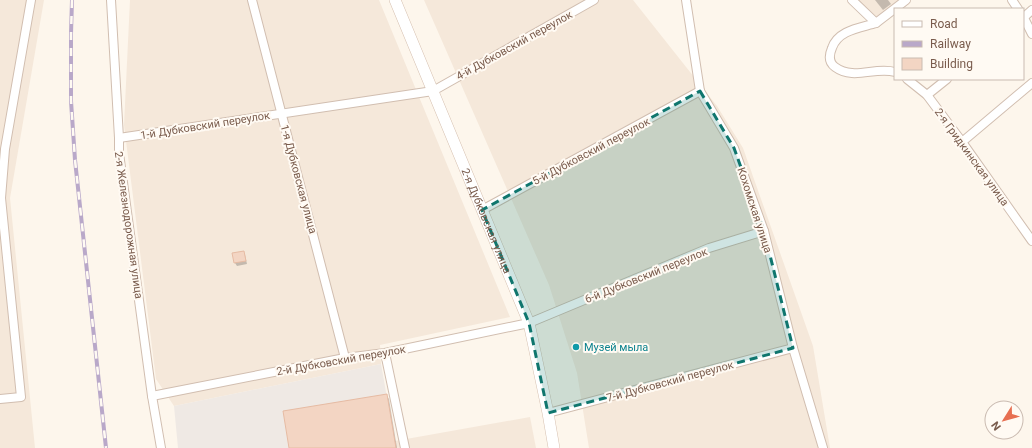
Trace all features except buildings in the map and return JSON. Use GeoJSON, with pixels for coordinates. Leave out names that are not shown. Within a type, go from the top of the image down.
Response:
{"type":"FeatureCollection","features":[{"type":"Feature","properties":{"kind":"main road","name":"2-я Дубковская улица"},"geometry":{"type":"LineString","coordinates":[[397,1],[529,323],[554,448]]}},
{"type":"Feature","properties":{"kind":"street"},"geometry":{"type":"LineString","coordinates":[[0,399],[21,397],[1,198],[3,148],[31,0]]}},
{"type":"Feature","properties":{"kind":"street","name":"2-я Железнодорожная улица"},"geometry":{"type":"LineString","coordinates":[[111,0],[119,153],[152,396],[161,448]]}},
{"type":"Feature","properties":{"kind":"street","name":"1-я Дубковская улица"},"geometry":{"type":"LineString","coordinates":[[252,0],[345,358]]}},
{"type":"Feature","properties":{"kind":"street","name":"4-й Дубковский переулок"},"geometry":{"type":"LineString","coordinates":[[433,91],[594,0]]}},
{"type":"Feature","properties":{"kind":"street","name":"Кохомская улица"},"geometry":{"type":"LineString","coordinates":[[686,0],[700,92],[734,148],[764,231],[793,348],[823,448]]}},
{"type":"Feature","properties":{"kind":"street"},"geometry":{"type":"LineString","coordinates":[[852,0],[876,23]]}},
{"type":"Feature","properties":{"kind":"street"},"geometry":{"type":"LineString","coordinates":[[896,8],[906,0]]}},
{"type":"Feature","properties":{"kind":"street"},"geometry":{"type":"LineString","coordinates":[[894,9],[876,23],[846,32],[838,38],[832,46],[830,56],[830,60],[833,65],[847,73],[854,74],[887,70],[894,72]]}},
{"type":"Feature","properties":{"kind":"street"},"geometry":{"type":"LineString","coordinates":[[1024,16],[1032,10]]}},
{"type":"Feature","properties":{"kind":"street"},"geometry":{"type":"LineString","coordinates":[[1024,19],[1032,34]]}},
{"type":"Feature","properties":{"kind":"street","name":"2-я Гридкинская улица"},"geometry":{"type":"LineString","coordinates":[[908,80],[927,95],[1032,241]]}},
{"type":"Feature","properties":{"kind":"street"},"geometry":{"type":"LineString","coordinates":[[927,95],[946,80]]}},
{"type":"Feature","properties":{"kind":"street"},"geometry":{"type":"LineString","coordinates":[[962,142],[1032,83]]}},
{"type":"Feature","properties":{"kind":"street","name":"1-й Дубковский переулок"},"geometry":{"type":"LineString","coordinates":[[119,138],[433,91]]}},
{"type":"Feature","properties":{"kind":"street","name":"5-й Дубковский переулок"},"geometry":{"type":"LineString","coordinates":[[482,210],[700,92]]}},
{"type":"Feature","properties":{"kind":"street","name":"6-й Дубковский переулок"},"geometry":{"type":"LineString","coordinates":[[529,323],[709,248],[764,231]]}},
{"type":"Feature","properties":{"kind":"street","name":"2-й Дубковский переулок"},"geometry":{"type":"LineString","coordinates":[[152,396],[345,358],[385,353],[529,323]]}},
{"type":"Feature","properties":{"kind":"street","name":"7-й Дубковский переулок"},"geometry":{"type":"LineString","coordinates":[[548,413],[793,348]]}},
{"type":"Feature","properties":{"kind":"street"},"geometry":{"type":"LineString","coordinates":[[385,353],[405,448]]}},
{"type":"Feature","properties":{"kind":"highlighted area"},"geometry":{"type":"Polygon","coordinates":[[[700,91],[734,148],[764,231],[793,348],[548,413],[529,323],[482,210],[700,91]]]}},
{"type":"Feature","properties":{"kind":"shaded area"},"geometry":{"type":"Polygon","coordinates":[[[0,0],[44,0],[10,198],[35,448],[0,448],[0,0]]]}},
{"type":"Feature","properties":{"kind":"shaded area"},"geometry":{"type":"Polygon","coordinates":[[[130,0],[379,0],[510,317],[380,345],[381,364],[174,406],[156,379],[124,125],[130,0]]]}},
{"type":"Feature","properties":{"kind":"shaded area"},"geometry":{"type":"Polygon","coordinates":[[[424,0],[633,0],[717,106],[743,148],[813,346],[830,448],[589,448],[577,373],[549,285],[424,0]]]}},
{"type":"Feature","properties":{"kind":"shaded area"},"geometry":{"type":"Polygon","coordinates":[[[856,0],[900,0],[879,16],[872,16],[856,0]]]}},
{"type":"Feature","properties":{"kind":"shaded area"},"geometry":{"type":"Polygon","coordinates":[[[381,364],[396,448],[178,448],[174,406],[381,364]]]}},
{"type":"Feature","properties":{"kind":"shaded area"},"geometry":{"type":"Polygon","coordinates":[[[530,417],[536,448],[396,448],[395,441],[530,417]]]}},
{"type":"Feature","properties":{"kind":"railway"},"geometry":{"type":"LineString","coordinates":[[72,0],[71,101],[75,160],[106,448]]}},
{"type":"Feature","properties":{"kind":"place","name":"Музей мыла"},"geometry":{"type":"Point","coordinates":[576,347]}}]}
